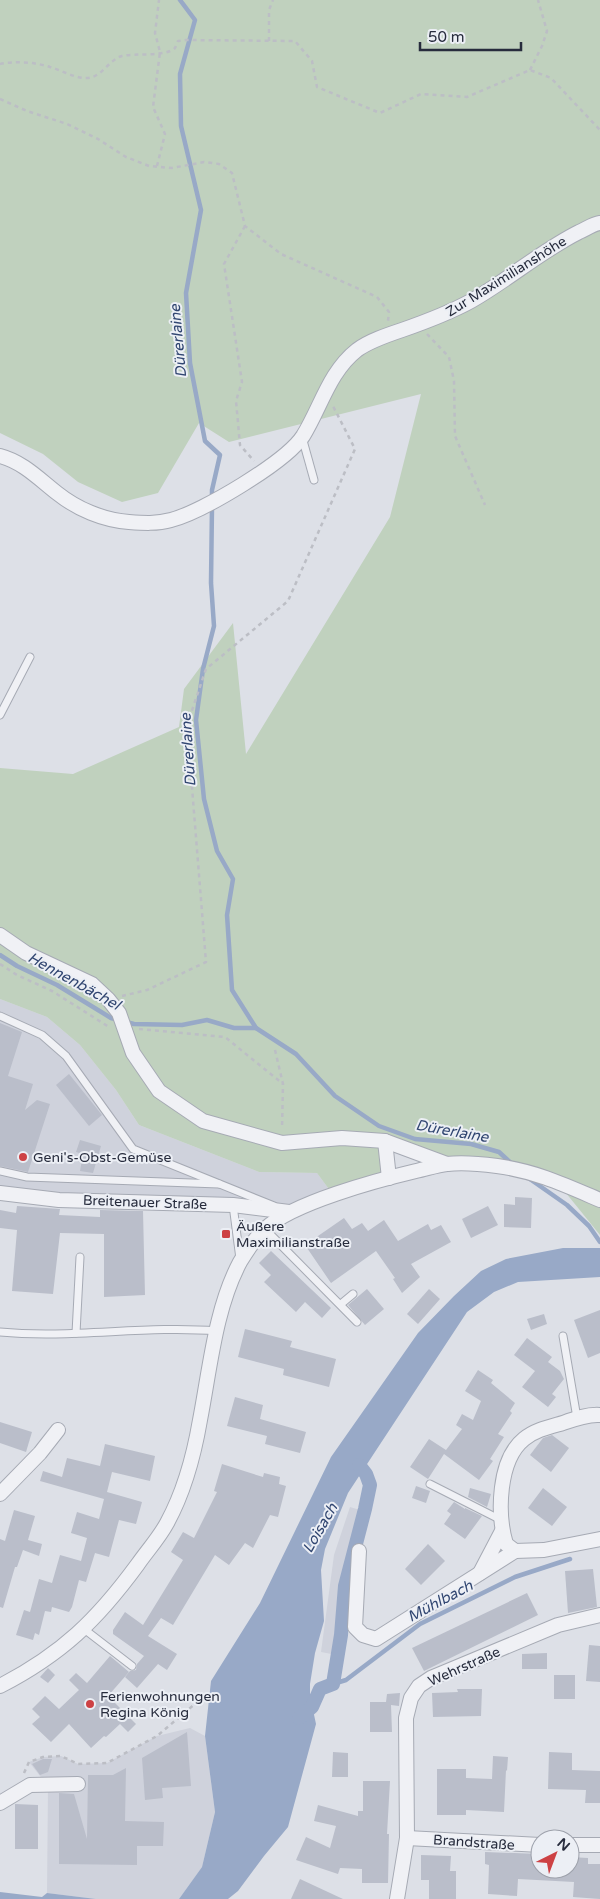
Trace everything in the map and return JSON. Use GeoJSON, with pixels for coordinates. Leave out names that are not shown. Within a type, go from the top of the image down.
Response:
{"type":"FeatureCollection","features":[{"type":"Feature","properties":{"kind":"street","name":"Zur Maximilianshöhe"},"geometry":{"type":"LineString","coordinates":[[0,456],[23,466],[59,494],[100,517],[116,521],[153,523],[170,520],[203,508],[263,471],[285,454],[302,437],[341,365],[358,349],[388,335],[442,315],[472,300],[568,238],[600,223]]}},
{"type":"Feature","properties":{"kind":"street"},"geometry":{"type":"LineString","coordinates":[[0,935],[26,953],[92,984],[119,1013],[133,1053],[160,1091],[203,1121],[282,1143],[342,1138],[386,1142],[448,1164]]}},
{"type":"Feature","properties":{"kind":"street"},"geometry":{"type":"LineString","coordinates":[[386,1142],[389,1178]]}},
{"type":"Feature","properties":{"kind":"street"},"geometry":{"type":"LineString","coordinates":[[0,1686],[28,1671],[56,1652],[84,1628],[113,1598],[166,1524],[180,1493],[194,1447],[217,1331],[228,1291],[241,1261],[265,1229],[289,1212],[389,1178],[448,1164],[496,1166],[536,1173],[600,1200]]}},
{"type":"Feature","properties":{"kind":"street","name":"Breitenauer Straße"},"geometry":{"type":"LineString","coordinates":[[0,1193],[59,1200],[233,1205],[289,1212]]}},
{"type":"Feature","properties":{"kind":"street"},"geometry":{"type":"LineString","coordinates":[[515,1551],[506,1544],[501,1526],[501,1495],[512,1452],[524,1439],[541,1429],[600,1415]]}},
{"type":"Feature","properties":{"kind":"street"},"geometry":{"type":"LineString","coordinates":[[0,1494],[40,1453],[58,1430]]}},
{"type":"Feature","properties":{"kind":"street"},"geometry":{"type":"LineString","coordinates":[[479,1574],[501,1526]]}},
{"type":"Feature","properties":{"kind":"street"},"geometry":{"type":"LineString","coordinates":[[359,1551],[355,1627],[363,1635],[376,1639],[515,1551],[544,1550],[600,1539]]}},
{"type":"Feature","properties":{"kind":"street","name":"Wehrstraße"},"geometry":{"type":"LineString","coordinates":[[397,1899],[408,1838],[406,1718],[411,1698],[419,1686],[431,1678],[558,1626],[600,1615]]}},
{"type":"Feature","properties":{"kind":"street"},"geometry":{"type":"LineString","coordinates":[[6,1800],[30,1785],[78,1784]]}},
{"type":"Feature","properties":{"kind":"street","name":"Brandstraße"},"geometry":{"type":"LineString","coordinates":[[408,1838],[530,1844]]}},
{"type":"Feature","properties":{"kind":"street"},"geometry":{"type":"LineString","coordinates":[[580,1845],[600,1845]]}},
{"type":"Feature","properties":{"kind":"lane"},"geometry":{"type":"LineString","coordinates":[[302,437],[314,480]]}},
{"type":"Feature","properties":{"kind":"lane"},"geometry":{"type":"LineString","coordinates":[[0,715],[30,657]]}},
{"type":"Feature","properties":{"kind":"lane"},"geometry":{"type":"LineString","coordinates":[[0,1016],[42,1035],[66,1056],[133,1149],[289,1212]]}},
{"type":"Feature","properties":{"kind":"lane"},"geometry":{"type":"LineString","coordinates":[[0,1171],[27,1177],[226,1185]]}},
{"type":"Feature","properties":{"kind":"lane"},"geometry":{"type":"LineString","coordinates":[[233,1205],[241,1261]]}},
{"type":"Feature","properties":{"kind":"lane"},"geometry":{"type":"LineString","coordinates":[[265,1229],[357,1322]]}},
{"type":"Feature","properties":{"kind":"lane"},"geometry":{"type":"LineString","coordinates":[[76,1334],[80,1257]]}},
{"type":"Feature","properties":{"kind":"lane"},"geometry":{"type":"LineString","coordinates":[[341,1304],[353,1294]]}},
{"type":"Feature","properties":{"kind":"lane"},"geometry":{"type":"LineString","coordinates":[[0,1332],[30,1335],[190,1329],[217,1331]]}},
{"type":"Feature","properties":{"kind":"lane"},"geometry":{"type":"LineString","coordinates":[[563,1336],[577,1419]]}},
{"type":"Feature","properties":{"kind":"lane"},"geometry":{"type":"LineString","coordinates":[[430,1484],[501,1526]]}},
{"type":"Feature","properties":{"kind":"lane"},"geometry":{"type":"LineString","coordinates":[[84,1628],[132,1666]]}},
{"type":"Feature","properties":{"kind":"path"},"geometry":{"type":"LineString","coordinates":[[157,166],[164,134],[153,107],[160,52],[155,33],[158,0]]}},
{"type":"Feature","properties":{"kind":"path"},"geometry":{"type":"LineString","coordinates":[[270,41],[268,10],[272,0]]}},
{"type":"Feature","properties":{"kind":"path"},"geometry":{"type":"LineString","coordinates":[[0,64],[32,63],[86,78],[93,77],[102,72],[114,60],[122,56],[160,52],[174,48],[178,41],[295,41],[312,61],[317,87],[380,113],[421,94],[467,97],[530,70],[547,31],[538,0]]}},
{"type":"Feature","properties":{"kind":"path"},"geometry":{"type":"LineString","coordinates":[[530,70],[551,78],[600,130]]}},
{"type":"Feature","properties":{"kind":"path"},"geometry":{"type":"LineString","coordinates":[[0,100],[67,124],[98,139],[126,157],[148,166],[172,168],[204,162],[219,164],[232,173],[245,226],[281,254],[377,297],[389,312],[388,335]]}},
{"type":"Feature","properties":{"kind":"path"},"geometry":{"type":"LineString","coordinates":[[245,226],[224,264],[242,382],[236,401],[240,445],[263,471]]}},
{"type":"Feature","properties":{"kind":"path"},"geometry":{"type":"LineString","coordinates":[[421,323],[426,333],[448,357],[454,381],[455,436],[485,505]]}},
{"type":"Feature","properties":{"kind":"path"},"geometry":{"type":"LineString","coordinates":[[108,999],[147,990],[206,962],[187,725],[206,669],[288,601],[355,449],[325,392]]}},
{"type":"Feature","properties":{"kind":"path"},"geometry":{"type":"LineString","coordinates":[[0,964],[17,975],[52,991],[111,1028]]}},
{"type":"Feature","properties":{"kind":"path"},"geometry":{"type":"LineString","coordinates":[[125,1028],[225,1037],[283,1084]]}},
{"type":"Feature","properties":{"kind":"path"},"geometry":{"type":"LineString","coordinates":[[275,1050],[283,1084],[282,1143]]}},
{"type":"Feature","properties":{"kind":"path"},"geometry":{"type":"LineString","coordinates":[[6,1800],[29,1762],[43,1757],[61,1756],[78,1764],[107,1763],[157,1736],[202,1698]]}},
{"type":"Feature","properties":{"kind":"shaded area"},"geometry":{"type":"Polygon","coordinates":[[[0,999],[47,1017],[80,1045],[116,1090],[139,1125],[259,1172],[317,1173],[334,1196],[289,1212],[0,1193],[0,999]]]}},
{"type":"Feature","properties":{"kind":"shaded area"},"geometry":{"type":"Polygon","coordinates":[[[350,1507],[370,1513],[353,1555],[342,1656],[321,1652],[334,1555],[350,1507]]]}},
{"type":"Feature","properties":{"kind":"shaded area"},"geometry":{"type":"Polygon","coordinates":[[[190,1728],[205,1736],[215,1812],[202,1867],[179,1899],[96,1899],[47,1893],[48,1786],[29,1762],[43,1757],[61,1756],[78,1764],[107,1763],[157,1736],[190,1728]]]}},
{"type":"Feature","properties":{"kind":"green space"},"geometry":{"type":"Polygon","coordinates":[[[0,0],[600,0],[600,1235],[557,1182],[447,1164],[386,1142],[389,1178],[334,1196],[317,1173],[259,1172],[139,1125],[116,1090],[80,1045],[47,1017],[0,999],[0,768],[73,774],[179,727],[184,689],[233,623],[246,754],[390,517],[421,394],[229,442],[199,423],[158,493],[122,502],[78,482],[43,454],[0,433],[0,0]]]}},
{"type":"Feature","properties":{"kind":"water","name":"Loisach"},"geometry":{"type":"Polygon","coordinates":[[[563,1248],[600,1248],[600,1277],[518,1282],[494,1292],[467,1312],[348,1493],[325,1549],[321,1570],[324,1621],[315,1653],[310,1684],[310,1696],[316,1724],[288,1827],[238,1891],[228,1899],[179,1899],[202,1867],[215,1812],[205,1736],[211,1681],[260,1603],[331,1457],[418,1333],[481,1271],[506,1259],[563,1248]]]}},
{"type":"Feature","properties":{"kind":"water"},"geometry":{"type":"Polygon","coordinates":[[[0,1892],[42,1897],[47,1893],[96,1899],[0,1899],[0,1892]]]}},
{"type":"Feature","properties":{"kind":"building"},"geometry":{"type":"Polygon","coordinates":[[[0,1023],[22,1032],[8,1076],[33,1084],[25,1110],[37,1100],[50,1104],[28,1172],[0,1166],[0,1023]]]}},
{"type":"Feature","properties":{"kind":"building"},"geometry":{"type":"Polygon","coordinates":[[[69,1074],[102,1115],[89,1126],[56,1085],[69,1074]]]}},
{"type":"Feature","properties":{"kind":"building"},"geometry":{"type":"Polygon","coordinates":[[[80,1140],[101,1146],[93,1173],[80,1171],[83,1154],[76,1152],[80,1140]]]}},
{"type":"Feature","properties":{"kind":"building"},"geometry":{"type":"Polygon","coordinates":[[[515,1197],[532,1198],[531,1228],[504,1227],[504,1204],[515,1205],[515,1197]]]}},
{"type":"Feature","properties":{"kind":"building"},"geometry":{"type":"Polygon","coordinates":[[[17,1206],[60,1209],[59,1215],[100,1217],[100,1210],[143,1211],[145,1295],[104,1297],[104,1234],[60,1233],[53,1294],[12,1291],[17,1230],[0,1228],[0,1210],[16,1213],[17,1206]]]}},
{"type":"Feature","properties":{"kind":"building"},"geometry":{"type":"Polygon","coordinates":[[[488,1206],[498,1225],[471,1238],[462,1219],[488,1206]]]}},
{"type":"Feature","properties":{"kind":"building"},"geometry":{"type":"Polygon","coordinates":[[[344,1218],[352,1229],[362,1223],[368,1231],[384,1220],[398,1241],[428,1224],[431,1230],[441,1225],[451,1242],[411,1264],[420,1277],[402,1293],[393,1279],[395,1278],[376,1251],[331,1283],[305,1245],[344,1218]]]}},
{"type":"Feature","properties":{"kind":"building"},"geometry":{"type":"Polygon","coordinates":[[[271,1251],[331,1308],[322,1318],[305,1302],[296,1312],[264,1282],[271,1275],[259,1263],[271,1251]]]}},
{"type":"Feature","properties":{"kind":"building"},"geometry":{"type":"Polygon","coordinates":[[[367,1289],[384,1309],[365,1325],[348,1305],[367,1289]]]}},
{"type":"Feature","properties":{"kind":"building"},"geometry":{"type":"Polygon","coordinates":[[[429,1289],[440,1299],[418,1324],[407,1314],[429,1289]]]}},
{"type":"Feature","properties":{"kind":"building"},"geometry":{"type":"Polygon","coordinates":[[[600,1310],[600,1353],[588,1358],[574,1320],[600,1310]]]}},
{"type":"Feature","properties":{"kind":"building"},"geometry":{"type":"Polygon","coordinates":[[[544,1314],[547,1324],[531,1330],[527,1319],[544,1314]]]}},
{"type":"Feature","properties":{"kind":"building"},"geometry":{"type":"Polygon","coordinates":[[[245,1329],[292,1341],[290,1347],[336,1359],[329,1387],[283,1375],[284,1369],[238,1357],[245,1329]]]}},
{"type":"Feature","properties":{"kind":"building"},"geometry":{"type":"Polygon","coordinates":[[[527,1338],[552,1357],[548,1362],[560,1371],[564,1379],[552,1394],[556,1397],[548,1407],[522,1387],[535,1371],[514,1355],[527,1338]]]}},
{"type":"Feature","properties":{"kind":"building"},"geometry":{"type":"Polygon","coordinates":[[[478,1370],[493,1380],[491,1383],[515,1403],[510,1411],[512,1413],[498,1434],[504,1437],[490,1459],[493,1461],[479,1480],[444,1454],[428,1479],[410,1467],[429,1439],[446,1450],[462,1429],[456,1425],[462,1414],[473,1420],[481,1401],[465,1391],[478,1370]]]}},
{"type":"Feature","properties":{"kind":"building"},"geometry":{"type":"Polygon","coordinates":[[[235,1397],[263,1405],[260,1419],[306,1432],[300,1453],[265,1444],[267,1436],[227,1426],[235,1397]]]}},
{"type":"Feature","properties":{"kind":"building"},"geometry":{"type":"Polygon","coordinates":[[[0,1422],[32,1432],[26,1452],[0,1443],[0,1422]]]}},
{"type":"Feature","properties":{"kind":"building"},"geometry":{"type":"Polygon","coordinates":[[[552,1435],[569,1448],[551,1472],[530,1455],[543,1438],[552,1435]]]}},
{"type":"Feature","properties":{"kind":"building"},"geometry":{"type":"Polygon","coordinates":[[[105,1444],[155,1456],[150,1481],[112,1472],[107,1492],[142,1502],[136,1524],[119,1520],[109,1557],[95,1553],[86,1582],[79,1580],[69,1612],[52,1607],[51,1612],[45,1611],[39,1635],[35,1633],[33,1640],[16,1635],[24,1610],[30,1612],[39,1579],[52,1583],[60,1555],[81,1561],[87,1538],[71,1533],[77,1512],[99,1519],[104,1499],[40,1481],[43,1471],[62,1477],[67,1458],[100,1466],[105,1444]]]}},
{"type":"Feature","properties":{"kind":"building"},"geometry":{"type":"Polygon","coordinates":[[[222,1464],[263,1477],[264,1473],[280,1477],[279,1484],[286,1486],[278,1517],[270,1515],[253,1548],[245,1543],[229,1565],[215,1555],[173,1625],[161,1618],[148,1636],[177,1654],[167,1670],[158,1664],[137,1688],[125,1677],[130,1671],[136,1670],[137,1664],[144,1656],[113,1634],[113,1630],[125,1612],[143,1625],[183,1560],[171,1552],[183,1532],[194,1538],[217,1492],[214,1491],[222,1464]]]}},
{"type":"Feature","properties":{"kind":"building"},"geometry":{"type":"Polygon","coordinates":[[[416,1486],[430,1491],[426,1503],[412,1498],[416,1486]]]}},
{"type":"Feature","properties":{"kind":"building"},"geometry":{"type":"Polygon","coordinates":[[[470,1488],[491,1494],[487,1507],[468,1497],[470,1488]]]}},
{"type":"Feature","properties":{"kind":"building"},"geometry":{"type":"Polygon","coordinates":[[[543,1488],[567,1507],[552,1526],[528,1508],[543,1488]]]}},
{"type":"Feature","properties":{"kind":"building"},"geometry":{"type":"Polygon","coordinates":[[[454,1502],[482,1516],[465,1539],[444,1524],[451,1514],[447,1511],[454,1502]]]}},
{"type":"Feature","properties":{"kind":"building"},"geometry":{"type":"Polygon","coordinates":[[[14,1510],[35,1516],[28,1540],[42,1544],[39,1556],[23,1550],[17,1567],[15,1567],[3,1608],[0,1607],[0,1539],[5,1541],[14,1510]]]}},
{"type":"Feature","properties":{"kind":"building"},"geometry":{"type":"Polygon","coordinates":[[[428,1544],[445,1561],[421,1585],[405,1569],[428,1544]]]}},
{"type":"Feature","properties":{"kind":"building"},"geometry":{"type":"Polygon","coordinates":[[[593,1569],[597,1607],[568,1613],[565,1571],[593,1569]]]}},
{"type":"Feature","properties":{"kind":"building"},"geometry":{"type":"Polygon","coordinates":[[[527,1593],[538,1615],[424,1671],[412,1648],[527,1593]]]}},
{"type":"Feature","properties":{"kind":"building"},"geometry":{"type":"Polygon","coordinates":[[[589,1645],[600,1646],[600,1682],[586,1681],[589,1645]]]}},
{"type":"Feature","properties":{"kind":"building"},"geometry":{"type":"Polygon","coordinates":[[[547,1653],[547,1669],[522,1669],[522,1654],[547,1653]]]}},
{"type":"Feature","properties":{"kind":"building"},"geometry":{"type":"Polygon","coordinates":[[[110,1656],[129,1672],[108,1696],[136,1724],[128,1732],[120,1724],[91,1748],[69,1724],[51,1742],[32,1724],[40,1717],[32,1709],[45,1696],[59,1709],[79,1690],[69,1680],[76,1673],[87,1683],[110,1656]]]}},
{"type":"Feature","properties":{"kind":"building"},"geometry":{"type":"Polygon","coordinates":[[[48,1668],[55,1675],[48,1683],[40,1677],[48,1668]]]}},
{"type":"Feature","properties":{"kind":"building"},"geometry":{"type":"Polygon","coordinates":[[[554,1675],[575,1675],[575,1699],[554,1699],[554,1675]]]}},
{"type":"Feature","properties":{"kind":"building"},"geometry":{"type":"Polygon","coordinates":[[[457,1689],[482,1689],[481,1716],[433,1717],[432,1693],[458,1692],[457,1689]]]}},
{"type":"Feature","properties":{"kind":"building"},"geometry":{"type":"Polygon","coordinates":[[[400,1693],[399,1706],[391,1705],[392,1732],[370,1732],[370,1702],[386,1702],[387,1694],[400,1693]]]}},
{"type":"Feature","properties":{"kind":"building"},"geometry":{"type":"Polygon","coordinates":[[[187,1732],[191,1786],[162,1788],[163,1798],[145,1800],[142,1758],[187,1732]]]}},
{"type":"Feature","properties":{"kind":"building"},"geometry":{"type":"Polygon","coordinates":[[[333,1752],[348,1753],[348,1777],[332,1777],[333,1752]]]}},
{"type":"Feature","properties":{"kind":"building"},"geometry":{"type":"Polygon","coordinates":[[[549,1752],[572,1753],[572,1770],[600,1771],[600,1803],[585,1803],[586,1790],[548,1789],[549,1752]]]}},
{"type":"Feature","properties":{"kind":"building"},"geometry":{"type":"Polygon","coordinates":[[[493,1756],[508,1757],[504,1812],[466,1810],[466,1815],[437,1815],[437,1769],[466,1769],[466,1778],[492,1779],[493,1756]]]}},
{"type":"Feature","properties":{"kind":"building"},"geometry":{"type":"Polygon","coordinates":[[[43,1759],[52,1759],[48,1772],[40,1775],[32,1764],[43,1759]]]}},
{"type":"Feature","properties":{"kind":"building"},"geometry":{"type":"Polygon","coordinates":[[[126,1768],[125,1821],[164,1822],[163,1846],[137,1846],[137,1865],[59,1864],[59,1793],[74,1794],[87,1839],[88,1775],[113,1775],[126,1768]]]}},
{"type":"Feature","properties":{"kind":"building"},"geometry":{"type":"Polygon","coordinates":[[[363,1781],[390,1781],[387,1834],[389,1834],[388,1883],[362,1883],[362,1869],[340,1868],[338,1874],[296,1860],[306,1837],[330,1848],[336,1826],[314,1821],[318,1805],[358,1816],[358,1811],[363,1811],[363,1781]]]}},
{"type":"Feature","properties":{"kind":"building"},"geometry":{"type":"Polygon","coordinates":[[[15,1804],[38,1805],[38,1849],[15,1849],[15,1804]]]}},
{"type":"Feature","properties":{"kind":"building"},"geometry":{"type":"Polygon","coordinates":[[[485,1852],[530,1854],[530,1879],[580,1879],[580,1858],[588,1858],[588,1864],[600,1864],[600,1899],[573,1897],[574,1882],[518,1879],[517,1896],[488,1894],[489,1865],[485,1864],[485,1852]]]}},
{"type":"Feature","properties":{"kind":"building"},"geometry":{"type":"Polygon","coordinates":[[[421,1855],[451,1856],[450,1871],[456,1871],[456,1899],[429,1899],[429,1880],[421,1880],[421,1855]]]}},
{"type":"Feature","properties":{"kind":"building"},"geometry":{"type":"Polygon","coordinates":[[[300,1879],[343,1899],[291,1899],[300,1879]]]}},
{"type":"Feature","properties":{"kind":"waterway","name":"Dürerlaine"},"geometry":{"type":"LineString","coordinates":[[180,0],[195,20],[180,74],[181,126],[201,210],[186,293],[190,363],[205,441],[220,455],[212,498]]}},
{"type":"Feature","properties":{"kind":"waterway","name":"Dürerlaine"},"geometry":{"type":"LineString","coordinates":[[212,506],[211,583],[214,626],[203,669],[196,720],[204,799],[217,851],[233,879],[227,915],[232,990],[256,1028],[296,1054],[335,1096],[379,1126],[415,1139],[471,1144],[499,1152],[512,1164]]}},
{"type":"Feature","properties":{"kind":"waterway","name":"Hennenbächel"},"geometry":{"type":"LineString","coordinates":[[0,955],[17,966],[57,985],[111,1018],[134,1024],[182,1025],[207,1020],[234,1028],[256,1028]]}},
{"type":"Feature","properties":{"kind":"waterway","name":"Dürerlaine"},"geometry":{"type":"LineString","coordinates":[[527,1177],[567,1205],[589,1226],[600,1242]]}},
{"type":"Feature","properties":{"kind":"waterway"},"geometry":{"type":"LineString","coordinates":[[299,1718],[312,1707],[320,1689],[333,1684],[341,1635],[345,1586],[370,1485],[366,1474],[359,1465]]}},
{"type":"Feature","properties":{"kind":"waterway","name":"Mühlbach"},"geometry":{"type":"LineString","coordinates":[[333,1684],[346,1680],[420,1624],[515,1577],[570,1559]]}},
{"type":"Feature","properties":{"kind":"place","name":"Geni's-Obst-Gemüse"},"geometry":{"type":"Point","coordinates":[23,1157]}},
{"type":"Feature","properties":{"kind":"place","name":"Äußere Maximilianstraße"},"geometry":{"type":"Point","coordinates":[226,1234]}},
{"type":"Feature","properties":{"kind":"place","name":"Ferienwohnungen Regina König"},"geometry":{"type":"Point","coordinates":[90,1704]}}]}
